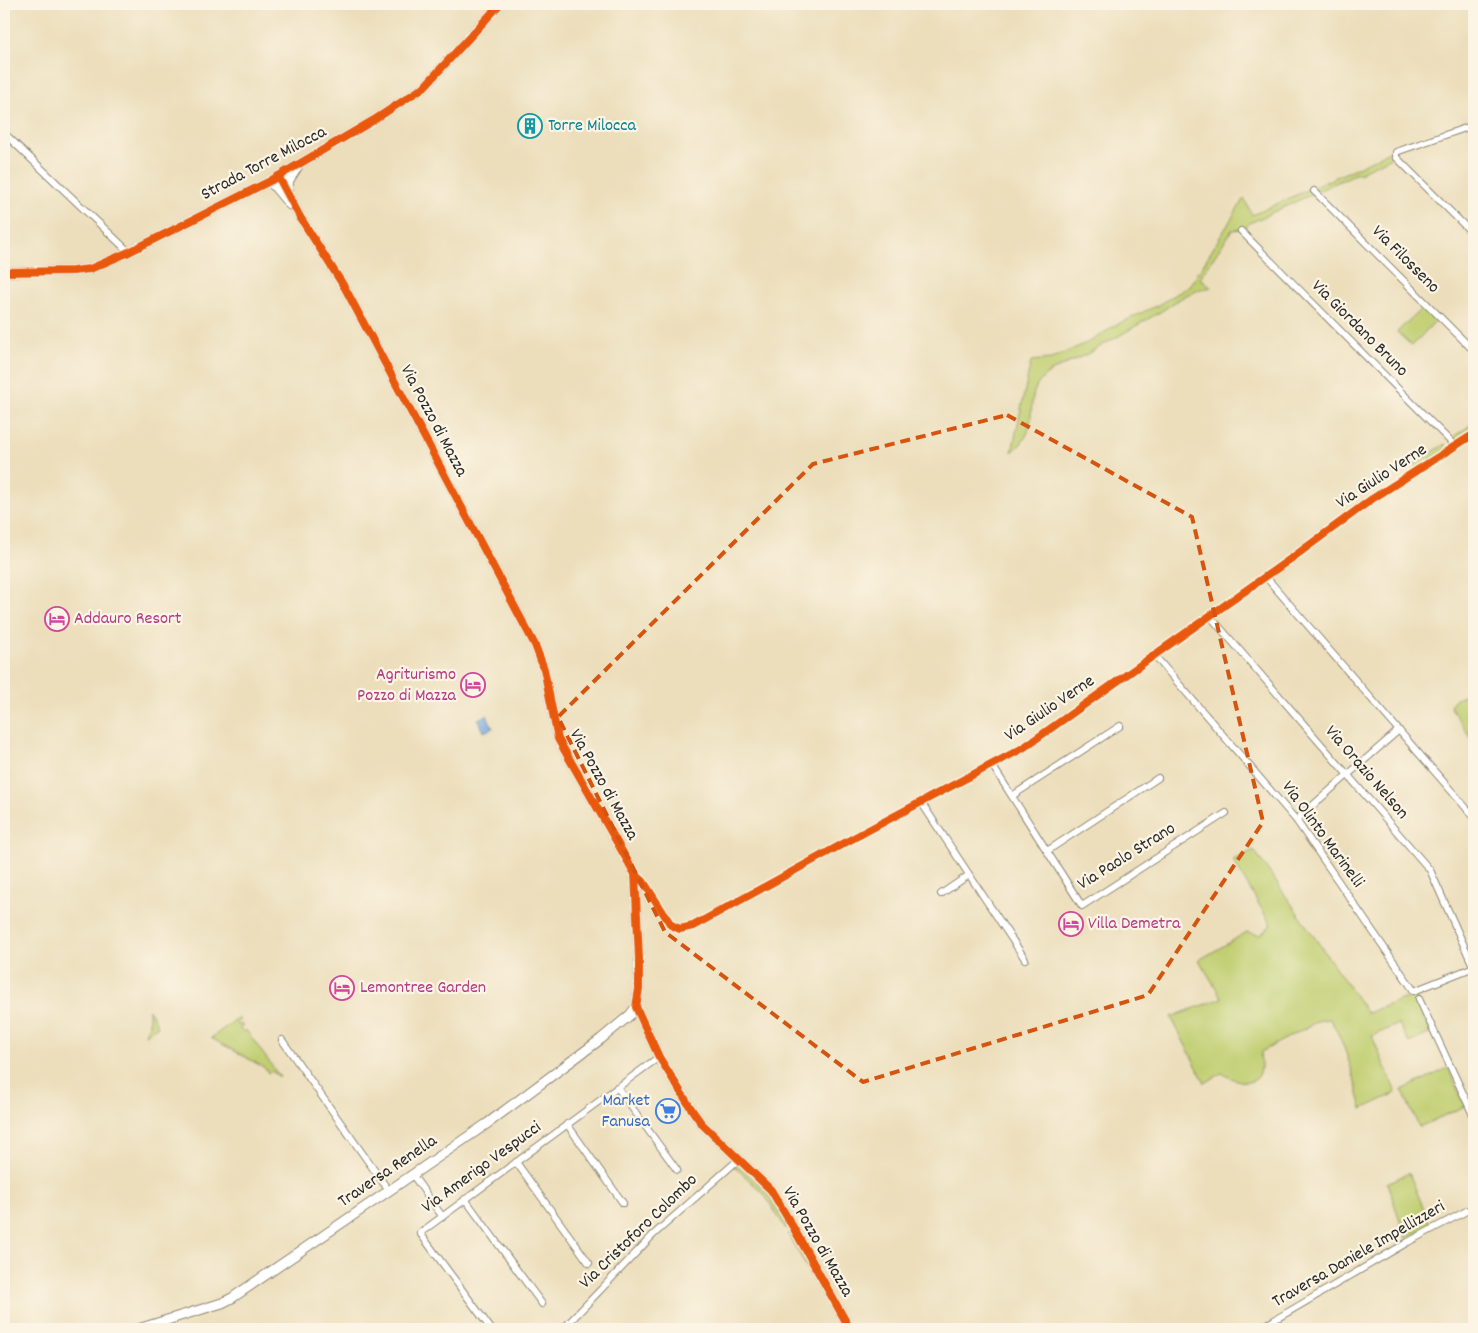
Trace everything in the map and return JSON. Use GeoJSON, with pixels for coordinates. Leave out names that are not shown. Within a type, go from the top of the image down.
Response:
{"type":"FeatureCollection","features":[{"type":"Feature","properties":{"kind":"street","name":"Strada Torre Milocca"},"geometry":{"type":"LineString","coordinates":[[4,272],[90,269],[129,252],[274,178],[374,120],[424,87],[500,4]]}},
{"type":"Feature","properties":{"kind":"street"},"geometry":{"type":"LineString","coordinates":[[1474,125],[1396,152],[1396,157],[1474,235]]}},
{"type":"Feature","properties":{"kind":"street"},"geometry":{"type":"LineString","coordinates":[[4,134],[129,252]]}},
{"type":"Feature","properties":{"kind":"street"},"geometry":{"type":"LineString","coordinates":[[287,191],[289,180],[298,165]]}},
{"type":"Feature","properties":{"kind":"street"},"geometry":{"type":"LineString","coordinates":[[274,178],[287,191],[300,217]]}},
{"type":"Feature","properties":{"kind":"street"},"geometry":{"type":"LineString","coordinates":[[274,178],[300,217]]}},
{"type":"Feature","properties":{"kind":"street","name":"Via Filosseno"},"geometry":{"type":"LineString","coordinates":[[1314,191],[1474,351]]}},
{"type":"Feature","properties":{"kind":"street","name":"Via Pozzo di Mazza"},"geometry":{"type":"LineString","coordinates":[[300,217],[345,288],[535,645],[544,669],[558,739],[635,874],[639,958],[639,989],[636,1007],[659,1056],[694,1113],[738,1160],[764,1182],[777,1199],[850,1329]]}},
{"type":"Feature","properties":{"kind":"street","name":"Via Giordano Bruno"},"geometry":{"type":"LineString","coordinates":[[1241,231],[1456,447]]}},
{"type":"Feature","properties":{"kind":"street","name":"Via Giulio Verne"},"geometry":{"type":"LineString","coordinates":[[635,874],[643,881],[671,925],[680,929],[693,926],[1023,748],[1372,499],[1474,434]]}},
{"type":"Feature","properties":{"kind":"street"},"geometry":{"type":"LineString","coordinates":[[1265,576],[1474,817]]}},
{"type":"Feature","properties":{"kind":"street","name":"Via Orazio Nelson"},"geometry":{"type":"LineString","coordinates":[[1210,616],[1430,870],[1474,967]]}},
{"type":"Feature","properties":{"kind":"street","name":"Via Olinto Marinelli"},"geometry":{"type":"LineString","coordinates":[[1154,655],[1296,820],[1414,991],[1474,967]]}},
{"type":"Feature","properties":{"kind":"street"},"geometry":{"type":"LineString","coordinates":[[1012,796],[1120,726]]}},
{"type":"Feature","properties":{"kind":"street"},"geometry":{"type":"LineString","coordinates":[[1296,820],[1399,730]]}},
{"type":"Feature","properties":{"kind":"street","name":"Via Paolo Strano"},"geometry":{"type":"LineString","coordinates":[[992,765],[1082,906],[1226,813]]}},
{"type":"Feature","properties":{"kind":"street"},"geometry":{"type":"LineString","coordinates":[[1047,851],[1158,778]]}},
{"type":"Feature","properties":{"kind":"street"},"geometry":{"type":"LineString","coordinates":[[921,802],[1024,960]]}},
{"type":"Feature","properties":{"kind":"street"},"geometry":{"type":"LineString","coordinates":[[941,894],[969,875]]}},
{"type":"Feature","properties":{"kind":"street"},"geometry":{"type":"LineString","coordinates":[[1419,999],[1474,1117]]}},
{"type":"Feature","properties":{"kind":"street","name":"Traversa Renella"},"geometry":{"type":"LineString","coordinates":[[138,1329],[222,1303],[232,1298],[536,1089],[630,1015],[636,1007]]}},
{"type":"Feature","properties":{"kind":"street"},"geometry":{"type":"LineString","coordinates":[[282,1040],[388,1191]]}},
{"type":"Feature","properties":{"kind":"street","name":"Via Amerigo Vespucci"},"geometry":{"type":"LineString","coordinates":[[491,1329],[420,1232],[659,1056]]}},
{"type":"Feature","properties":{"kind":"street"},"geometry":{"type":"LineString","coordinates":[[617,1087],[677,1170]]}},
{"type":"Feature","properties":{"kind":"street"},"geometry":{"type":"LineString","coordinates":[[567,1124],[623,1203]]}},
{"type":"Feature","properties":{"kind":"street","name":"Via Cristoforo Colombo"},"geometry":{"type":"LineString","coordinates":[[563,1329],[653,1235],[738,1160]]}},
{"type":"Feature","properties":{"kind":"street"},"geometry":{"type":"LineString","coordinates":[[516,1162],[589,1263]]}},
{"type":"Feature","properties":{"kind":"street"},"geometry":{"type":"LineString","coordinates":[[412,1174],[442,1216]]}},
{"type":"Feature","properties":{"kind":"street"},"geometry":{"type":"LineString","coordinates":[[465,1199],[542,1304]]}},
{"type":"Feature","properties":{"kind":"street","name":"Traversa Daniele Impellizzeri"},"geometry":{"type":"LineString","coordinates":[[1259,1329],[1408,1242],[1474,1207]]}},
{"type":"Feature","properties":{"kind":"highlighted area"},"geometry":{"type":"Polygon","coordinates":[[[1007,415],[1192,517],[1263,822],[1148,995],[863,1082],[665,932],[558,717],[813,464],[1007,415]]]}},
{"type":"Feature","properties":{"kind":"green space"},"geometry":{"type":"Polygon","coordinates":[[[1395,148],[1396,151],[1390,158],[1362,171],[1362,173],[1355,174],[1250,223],[1244,229],[1232,230],[1200,278],[1211,287],[1197,290],[1184,296],[1115,338],[1045,376],[1036,388],[1033,397],[1030,425],[1027,434],[1012,452],[1031,361],[1051,359],[1093,340],[1114,326],[1158,305],[1190,286],[1244,198],[1252,215],[1356,168],[1395,148]]]}},
{"type":"Feature","properties":{"kind":"green space"},"geometry":{"type":"Polygon","coordinates":[[[1423,307],[1436,320],[1412,346],[1397,332],[1423,307]]]}},
{"type":"Feature","properties":{"kind":"green space"},"geometry":{"type":"Polygon","coordinates":[[[1474,423],[1474,428],[1456,441],[1453,437],[1474,423]]]}},
{"type":"Feature","properties":{"kind":"green space"},"geometry":{"type":"Polygon","coordinates":[[[1445,444],[1445,450],[1417,468],[1414,464],[1445,444]]]}},
{"type":"Feature","properties":{"kind":"green space"},"geometry":{"type":"Polygon","coordinates":[[[1474,689],[1474,743],[1450,706],[1455,700],[1474,689]]]}},
{"type":"Feature","properties":{"kind":"green space"},"geometry":{"type":"Polygon","coordinates":[[[1254,850],[1367,1013],[1414,995],[1431,1033],[1409,1043],[1399,1024],[1372,1036],[1396,1093],[1362,1109],[1345,1051],[1330,1019],[1320,1020],[1261,1052],[1259,1075],[1250,1082],[1238,1081],[1222,1073],[1205,1083],[1171,1017],[1222,998],[1199,960],[1247,932],[1260,935],[1271,925],[1233,860],[1254,850]]]}},
{"type":"Feature","properties":{"kind":"green space"},"geometry":{"type":"Polygon","coordinates":[[[149,1009],[158,1026],[145,1035],[149,1024],[149,1009]]]}},
{"type":"Feature","properties":{"kind":"green space"},"geometry":{"type":"Polygon","coordinates":[[[238,1018],[240,1020],[236,1023],[238,1026],[242,1024],[243,1026],[240,1028],[242,1032],[246,1030],[280,1077],[271,1071],[268,1073],[265,1068],[211,1038],[238,1018]]]}},
{"type":"Feature","properties":{"kind":"green space"},"geometry":{"type":"Polygon","coordinates":[[[1448,1068],[1465,1106],[1419,1127],[1402,1090],[1448,1068]]]}},
{"type":"Feature","properties":{"kind":"green space"},"geometry":{"type":"Polygon","coordinates":[[[739,1166],[766,1191],[788,1227],[786,1229],[763,1193],[735,1167],[739,1166]]]}},
{"type":"Feature","properties":{"kind":"green space"},"geometry":{"type":"Polygon","coordinates":[[[1409,1173],[1431,1226],[1406,1238],[1387,1183],[1409,1173]]]}},
{"type":"Feature","properties":{"kind":"green space"},"geometry":{"type":"Polygon","coordinates":[[[791,1233],[832,1306],[830,1308],[788,1234],[791,1233]]]}},
{"type":"Feature","properties":{"kind":"water"},"geometry":{"type":"Polygon","coordinates":[[[487,715],[493,728],[484,732],[478,719],[487,715]]]}},
{"type":"Feature","properties":{"kind":"cycle path"},"geometry":{"type":"LineString","coordinates":[[4,272],[90,269],[129,252],[270,181],[374,120],[424,87],[500,4]]}},
{"type":"Feature","properties":{"kind":"cycle path"},"geometry":{"type":"LineString","coordinates":[[278,176],[300,217],[345,288],[535,645],[544,669],[558,739],[635,874],[639,958],[639,989],[636,1007],[659,1057],[702,1124],[771,1190],[850,1329]]}},
{"type":"Feature","properties":{"kind":"cycle path"},"geometry":{"type":"LineString","coordinates":[[635,874],[643,881],[671,925],[680,929],[693,926],[1023,748],[1372,499],[1474,434]]}},
{"type":"Feature","properties":{"kind":"place","name":"Torre Milocca"},"geometry":{"type":"Point","coordinates":[530,126]}},
{"type":"Feature","properties":{"kind":"place","name":"Addauro Resort"},"geometry":{"type":"Point","coordinates":[57,619]}},
{"type":"Feature","properties":{"kind":"place","name":"Agriturismo Pozzo di Mazza"},"geometry":{"type":"Point","coordinates":[473,685]}},
{"type":"Feature","properties":{"kind":"place","name":"Villa Demetra"},"geometry":{"type":"Point","coordinates":[1071,924]}},
{"type":"Feature","properties":{"kind":"place","name":"Lemontree Garden"},"geometry":{"type":"Point","coordinates":[342,988]}},
{"type":"Feature","properties":{"kind":"place","name":"Market Fanusa"},"geometry":{"type":"Point","coordinates":[668,1111]}}]}
